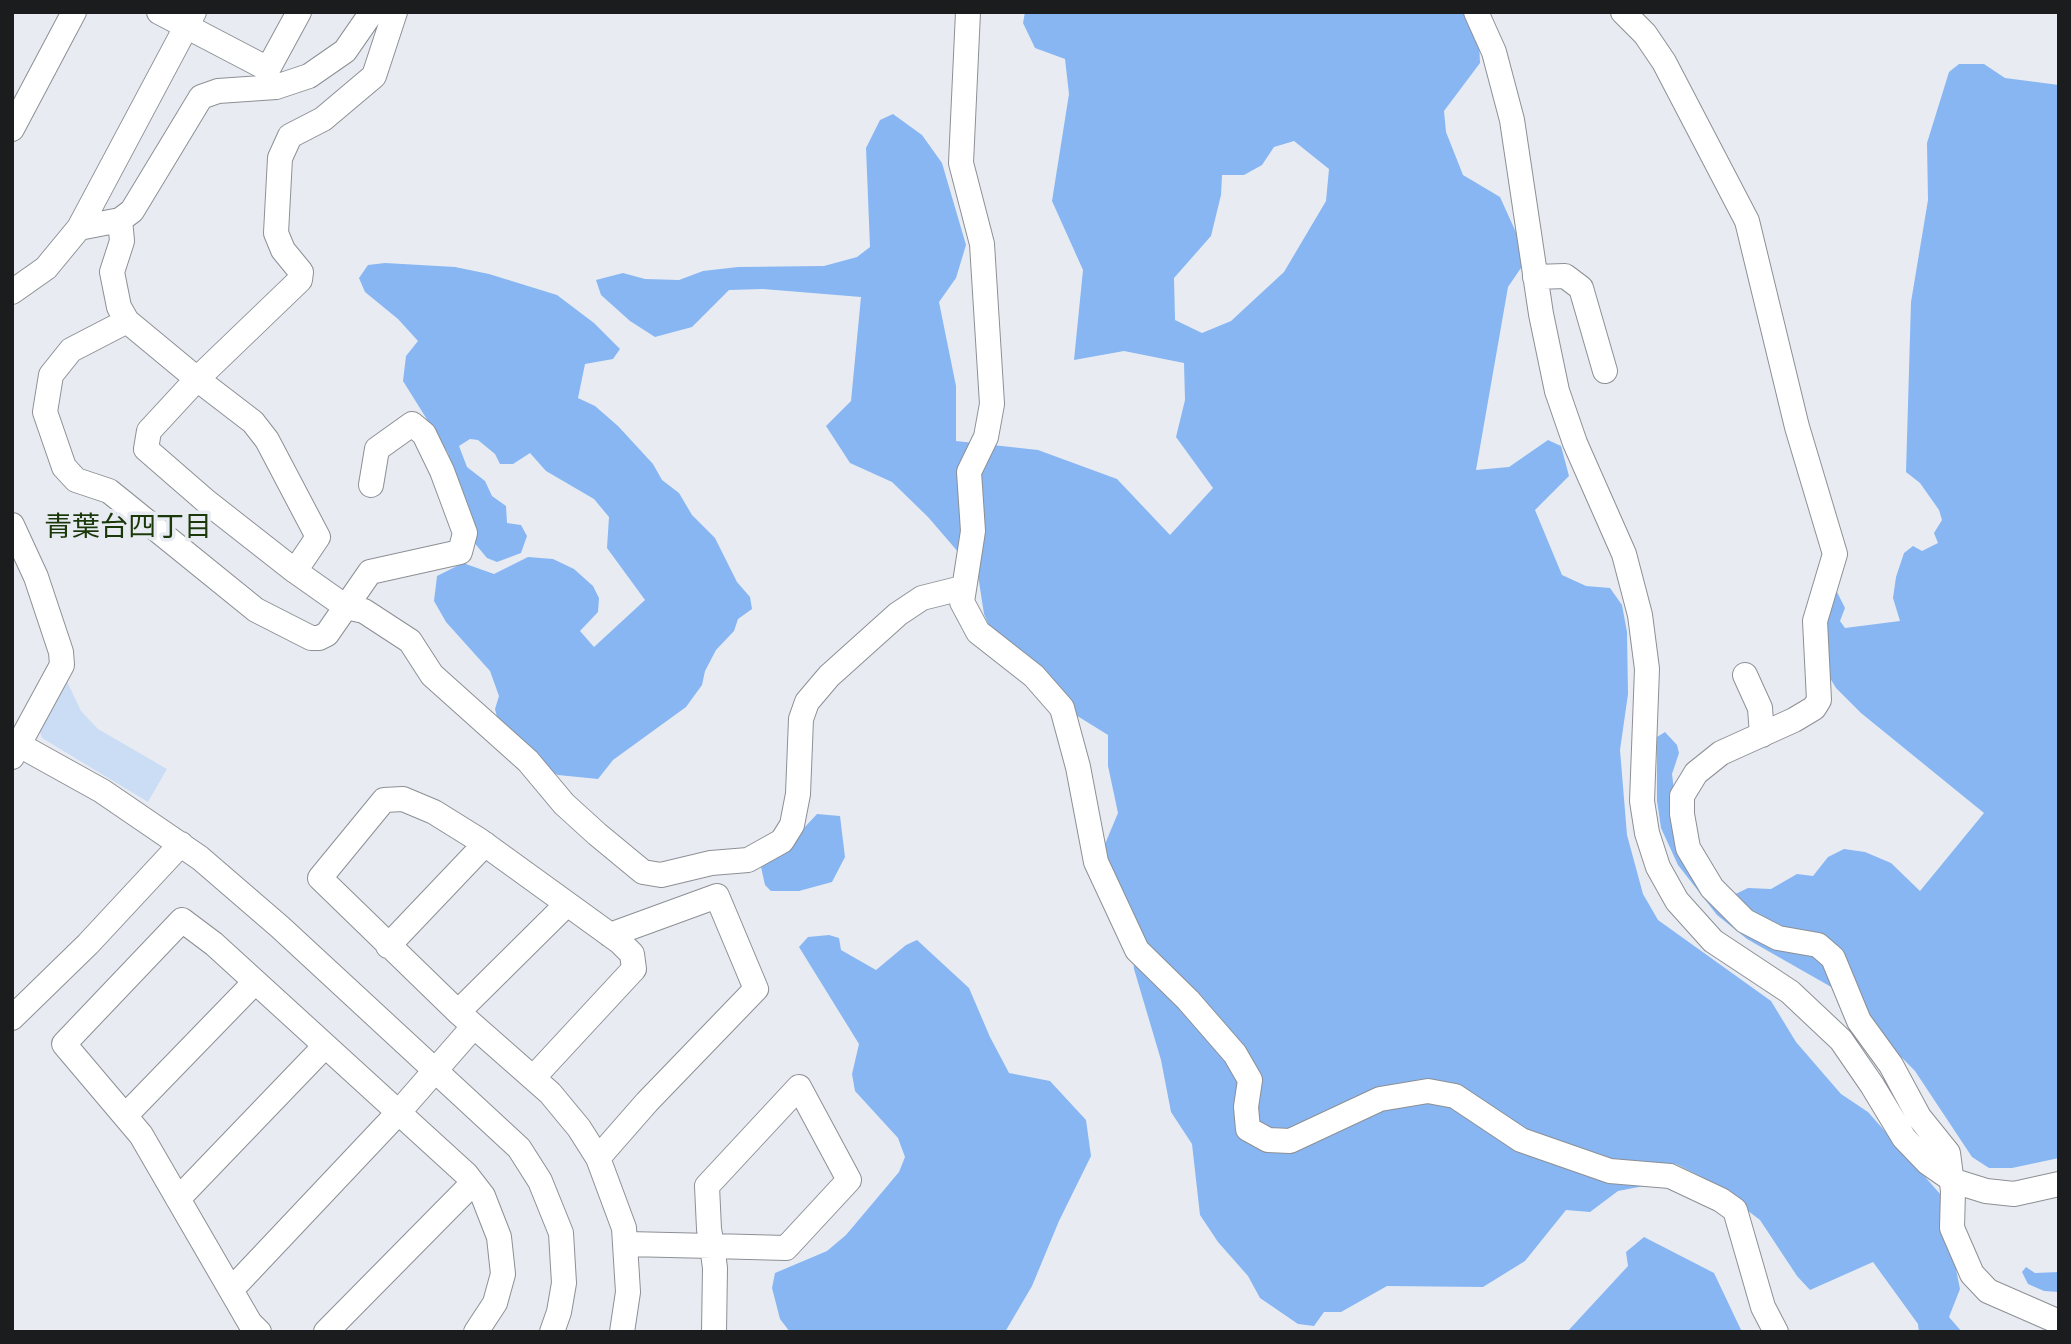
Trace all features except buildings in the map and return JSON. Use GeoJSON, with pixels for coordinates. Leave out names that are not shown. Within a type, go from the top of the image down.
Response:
{"type":"FeatureCollection","features":[{"type":"Feature","properties":{"kind":"street"},"geometry":{"type":"LineString","coordinates":[[12,129],[20,94],[74,12]]}},
{"type":"Feature","properties":{"kind":"street"},"geometry":{"type":"LineString","coordinates":[[159,12],[190,19],[268,69],[299,12]]}},
{"type":"Feature","properties":{"kind":"street"},"geometry":{"type":"LineString","coordinates":[[79,228],[120,220],[137,206],[191,108],[201,97],[218,91],[276,87],[309,76],[345,51],[372,12]]}},
{"type":"Feature","properties":{"kind":"street"},"geometry":{"type":"LineString","coordinates":[[395,12],[374,76],[323,119],[290,136],[280,159],[276,233],[283,250],[301,272],[300,280],[197,379],[149,431],[146,449],[207,502],[295,571],[346,607],[364,611],[410,640],[432,675],[528,761],[572,811],[643,873],[661,875],[711,863],[748,860],[782,841],[792,825],[798,794],[801,719],[807,702],[829,676],[898,614],[922,598],[962,588]]}},
{"type":"Feature","properties":{"kind":"street"},"geometry":{"type":"LineString","coordinates":[[968,12],[961,163],[983,253],[992,404],[986,437],[970,472],[972,531],[970,557],[962,588],[966,615],[978,632],[1034,676],[1062,708],[1078,767],[1096,862],[1137,950],[1196,1009],[1235,1054],[1251,1080],[1246,1107],[1248,1129],[1268,1140],[1290,1142],[1380,1099],[1428,1091],[1455,1097],[1521,1140],[1564,1156],[1611,1171],[1670,1176],[1721,1200],[1735,1210],[1763,1307],[1776,1332]]}},
{"type":"Feature","properties":{"kind":"street"},"geometry":{"type":"LineString","coordinates":[[1476,12],[1494,52],[1512,120],[1535,277],[1557,391],[1575,443],[1624,554],[1640,615],[1647,669],[1642,801],[1647,833],[1658,867],[1677,901],[1713,941],[1768,976],[1825,1023],[1851,1053],[1910,1146],[1952,1180],[1998,1193],[2028,1192],[2059,1184]]}},
{"type":"Feature","properties":{"kind":"street"},"geometry":{"type":"LineString","coordinates":[[1623,12],[1646,34],[1664,62],[1740,204],[1753,240],[1797,427],[1834,548],[1833,566],[1815,621],[1819,700],[1807,713],[1713,758],[1685,787],[1682,814],[1691,855],[1712,888],[1745,921],[1778,938],[1818,945],[1833,958],[1860,1021],[1891,1065],[1919,1117],[1948,1153],[1952,1180],[1952,1228],[1976,1280],[1996,1296],[2059,1322]]}},
{"type":"Feature","properties":{"kind":"street"},"geometry":{"type":"LineString","coordinates":[[12,292],[46,268],[79,228],[190,19]]}},
{"type":"Feature","properties":{"kind":"street"},"geometry":{"type":"LineString","coordinates":[[120,220],[122,241],[113,265],[112,279],[116,297],[127,320],[253,422],[267,440],[318,537],[295,571]]}},
{"type":"Feature","properties":{"kind":"street"},"geometry":{"type":"LineString","coordinates":[[1535,277],[1565,276],[1581,288],[1605,370]]}},
{"type":"Feature","properties":{"kind":"street"},"geometry":{"type":"LineString","coordinates":[[127,320],[71,350],[51,375],[45,412],[54,442],[70,476],[109,491],[235,595],[285,625],[311,638],[319,638],[327,634],[370,572],[460,552],[465,533],[442,471],[424,434],[412,424],[377,449],[370,485]]}},
{"type":"Feature","properties":{"kind":"street"},"geometry":{"type":"LineString","coordinates":[[16,543],[54,629],[62,665],[14,748],[103,791],[181,844],[270,918],[519,1148],[549,1199],[561,1233],[564,1267],[562,1300],[552,1332]]}},
{"type":"Feature","properties":{"kind":"street"},"geometry":{"type":"LineString","coordinates":[[1745,675],[1760,708],[1762,735]]}},
{"type":"Feature","properties":{"kind":"street"},"geometry":{"type":"LineString","coordinates":[[533,1077],[634,969],[632,954],[485,844],[433,812],[403,799],[384,800],[320,878],[466,1019],[533,1077],[567,1112],[598,1158],[619,1209],[627,1244],[628,1301],[622,1332]]}},
{"type":"Feature","properties":{"kind":"street"},"geometry":{"type":"LineString","coordinates":[[12,1018],[89,944],[181,844]]}},
{"type":"Feature","properties":{"kind":"street"},"geometry":{"type":"LineString","coordinates":[[388,946],[485,844]]}},
{"type":"Feature","properties":{"kind":"street"},"geometry":{"type":"LineString","coordinates":[[598,1158],[647,1102],[756,989],[717,896],[610,935]]}},
{"type":"Feature","properties":{"kind":"street"},"geometry":{"type":"LineString","coordinates":[[231,1290],[435,1071],[466,1019],[567,904]]}},
{"type":"Feature","properties":{"kind":"street"},"geometry":{"type":"LineString","coordinates":[[259,1332],[250,1323],[126,1115],[64,1044],[182,920],[255,982],[473,1183],[493,1216],[499,1237],[503,1274],[495,1303],[476,1332]]}},
{"type":"Feature","properties":{"kind":"street"},"geometry":{"type":"LineString","coordinates":[[126,1115],[255,982]]}},
{"type":"Feature","properties":{"kind":"street"},"geometry":{"type":"LineString","coordinates":[[178,1199],[324,1047]]}},
{"type":"Feature","properties":{"kind":"street"},"geometry":{"type":"LineString","coordinates":[[627,1244],[712,1247],[786,1248],[849,1180],[799,1087],[708,1186],[712,1247],[714,1332]]}},
{"type":"Feature","properties":{"kind":"street"},"geometry":{"type":"LineString","coordinates":[[326,1332],[473,1183]]}},
{"type":"Feature","properties":{"kind":"shaded area"},"geometry":{"type":"Polygon","coordinates":[[[1025,12],[1462,12],[1479,39],[1480,63],[1444,111],[1446,132],[1463,175],[1500,197],[1519,239],[1523,265],[1508,287],[1476,470],[1509,467],[1548,440],[1561,446],[1569,476],[1535,510],[1562,575],[1586,586],[1610,588],[1622,605],[1627,632],[1628,694],[1620,750],[1627,835],[1643,894],[1658,920],[1771,1001],[1796,1042],[1841,1094],[1868,1112],[1941,1195],[1960,1289],[1949,1317],[1962,1332],[1919,1332],[1918,1324],[1873,1262],[1810,1290],[1797,1276],[1760,1220],[1706,1179],[1676,1164],[1665,1166],[1649,1185],[1618,1191],[1590,1212],[1566,1210],[1525,1261],[1483,1287],[1387,1286],[1341,1312],[1324,1312],[1314,1326],[1298,1324],[1260,1298],[1248,1276],[1218,1242],[1200,1215],[1192,1144],[1171,1112],[1161,1060],[1134,969],[1130,918],[1109,873],[1105,844],[1118,813],[1108,766],[1108,735],[1021,681],[1008,670],[984,614],[978,575],[928,517],[892,482],[850,463],[826,426],[851,401],[861,297],[763,289],[729,290],[692,327],[655,337],[630,321],[601,295],[596,280],[623,273],[645,279],[679,280],[703,271],[738,267],[824,266],[857,257],[870,247],[866,148],[880,120],[893,114],[922,135],[942,163],[966,245],[956,278],[939,302],[956,386],[956,441],[1038,450],[1117,479],[1170,535],[1213,488],[1176,437],[1185,400],[1184,363],[1124,351],[1074,360],[1083,270],[1052,201],[1069,94],[1065,59],[1035,48],[1023,23],[1025,12]],[[1294,141],[1274,147],[1262,165],[1244,175],[1222,175],[1221,195],[1211,236],[1174,278],[1175,320],[1202,333],[1231,321],[1284,272],[1326,201],[1329,169],[1294,141]]]}},
{"type":"Feature","properties":{"kind":"shaded area"},"geometry":{"type":"Polygon","coordinates":[[[1959,64],[1984,64],[2005,78],[2059,85],[2059,1158],[2012,1168],[1989,1168],[1972,1157],[1915,1071],[1833,988],[1747,939],[1717,915],[1678,865],[1661,828],[1657,801],[1657,737],[1665,732],[1677,745],[1679,753],[1672,774],[1676,807],[1721,901],[1748,888],[1771,889],[1797,874],[1813,876],[1828,857],[1844,849],[1865,852],[1891,863],[1920,891],[1984,813],[1861,713],[1836,688],[1825,670],[1828,589],[1837,592],[1845,608],[1840,621],[1845,628],[1900,621],[1893,598],[1904,553],[1913,546],[1922,551],[1938,543],[1934,533],[1942,520],[1939,510],[1920,483],[1906,472],[1911,302],[1928,200],[1927,143],[1949,72],[1959,64]]]}},
{"type":"Feature","properties":{"kind":"shaded area"},"geometry":{"type":"Polygon","coordinates":[[[385,263],[455,267],[489,274],[557,295],[594,323],[620,349],[613,359],[585,364],[578,398],[595,406],[618,426],[653,464],[662,480],[679,493],[692,515],[715,538],[737,582],[750,597],[752,609],[738,619],[734,631],[716,650],[705,671],[702,685],[686,707],[613,760],[598,779],[558,775],[546,769],[498,721],[495,709],[499,696],[490,671],[446,622],[434,601],[437,576],[463,563],[494,574],[528,557],[553,559],[574,569],[593,586],[599,598],[598,612],[580,631],[594,647],[645,600],[607,548],[609,517],[594,499],[546,471],[530,453],[513,464],[500,464],[495,454],[478,440],[470,439],[459,446],[467,467],[485,481],[492,496],[506,506],[507,523],[521,525],[527,536],[521,553],[497,562],[487,558],[472,540],[448,453],[403,381],[406,356],[418,341],[398,319],[365,292],[359,278],[368,265],[385,263]]]}},
{"type":"Feature","properties":{"kind":"shaded area"},"geometry":{"type":"Polygon","coordinates":[[[64,675],[81,711],[98,729],[167,769],[148,802],[42,738],[38,726],[64,675]]]}},
{"type":"Feature","properties":{"kind":"shaded area"},"geometry":{"type":"Polygon","coordinates":[[[817,814],[840,816],[845,857],[832,882],[799,891],[771,891],[765,885],[761,867],[778,856],[817,814]]]}},
{"type":"Feature","properties":{"kind":"shaded area"},"geometry":{"type":"Polygon","coordinates":[[[829,935],[839,938],[841,950],[876,970],[906,945],[917,940],[969,988],[1009,1073],[1050,1081],[1086,1120],[1091,1156],[1059,1221],[1032,1286],[1005,1332],[790,1332],[780,1319],[772,1288],[775,1273],[827,1251],[846,1235],[899,1172],[905,1157],[898,1138],[855,1091],[852,1074],[859,1044],[799,947],[808,937],[829,935]]]}},
{"type":"Feature","properties":{"kind":"shaded area"},"geometry":{"type":"Polygon","coordinates":[[[1644,1237],[1714,1273],[1742,1332],[1567,1332],[1628,1266],[1626,1252],[1644,1237]]]}},
{"type":"Feature","properties":{"kind":"shaded area"},"geometry":{"type":"Polygon","coordinates":[[[2026,1267],[2035,1273],[2059,1272],[2059,1292],[2044,1291],[2028,1284],[2022,1272],[2026,1267]]]}},
{"type":"Feature","properties":{"kind":"district","name":"青葉台四丁目"},"geometry":{"type":"Point","coordinates":[128,527]}}]}
